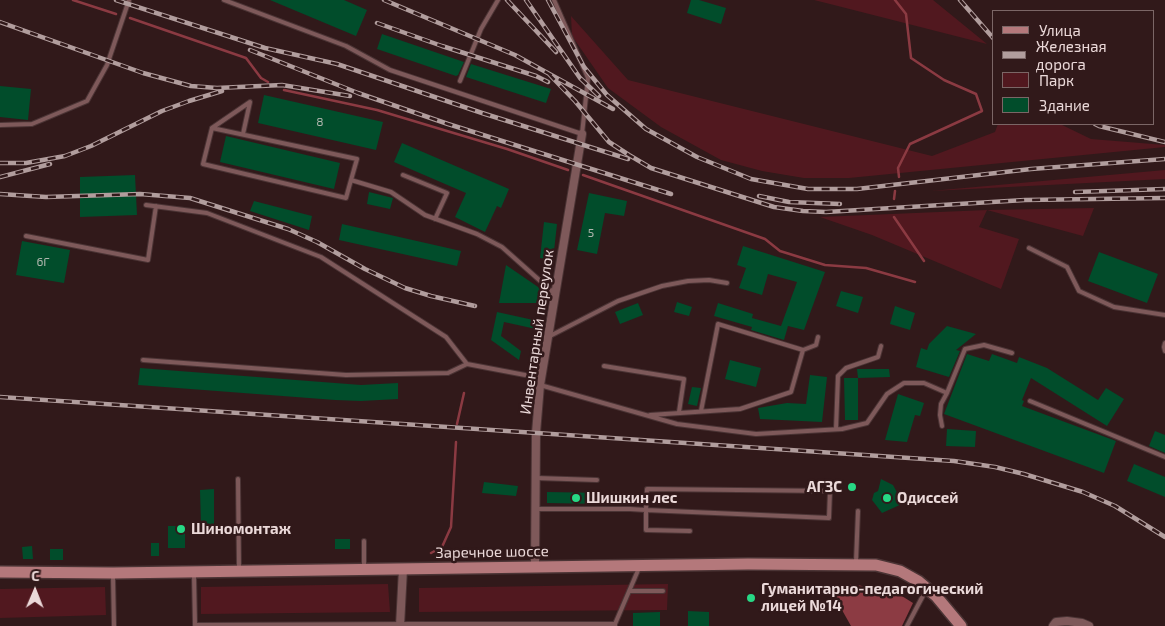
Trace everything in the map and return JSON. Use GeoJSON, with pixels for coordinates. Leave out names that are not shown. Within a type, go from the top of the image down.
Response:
{"type":"FeatureCollection","features":[{"type":"Feature","properties":{"kind":"main road","name":"Заречное шоссе"},"geometry":{"type":"LineString","coordinates":[[0,572],[535,566],[876,565],[900,572],[918,581],[936,596],[961,626]]}},
{"type":"Feature","properties":{"kind":"street","name":"Инвентарный переулок"},"geometry":{"type":"LineString","coordinates":[[535,566],[536,433],[541,381],[582,134]]}},
{"type":"Feature","properties":{"kind":"street"},"geometry":{"type":"LineString","coordinates":[[400,625],[403,568]]}},
{"type":"Feature","properties":{"kind":"street"},"geometry":{"type":"LineString","coordinates":[[1053,626],[1056,622],[1067,621],[1089,626]]}},
{"type":"Feature","properties":{"kind":"lane"},"geometry":{"type":"LineString","coordinates":[[0,125],[32,124],[87,101],[107,65],[129,0]]}},
{"type":"Feature","properties":{"kind":"lane"},"geometry":{"type":"LineString","coordinates":[[224,0],[346,46],[390,70],[582,134],[588,78],[554,0]]}},
{"type":"Feature","properties":{"kind":"lane"},"geometry":{"type":"LineString","coordinates":[[460,81],[481,29],[498,0]]}},
{"type":"Feature","properties":{"kind":"lane"},"geometry":{"type":"LineString","coordinates":[[212,128],[357,159],[346,198],[202,164],[212,128],[250,102],[243,134]]}},
{"type":"Feature","properties":{"kind":"lane"},"geometry":{"type":"LineString","coordinates":[[403,175],[447,193],[435,219]]}},
{"type":"Feature","properties":{"kind":"lane"},"geometry":{"type":"LineString","coordinates":[[351,180],[391,192],[425,216],[477,234],[502,247],[555,294]]}},
{"type":"Feature","properties":{"kind":"lane"},"geometry":{"type":"LineString","coordinates":[[146,205],[207,212],[321,256],[446,337],[467,364]]}},
{"type":"Feature","properties":{"kind":"lane"},"geometry":{"type":"LineString","coordinates":[[26,236],[148,260],[156,206]]}},
{"type":"Feature","properties":{"kind":"lane"},"geometry":{"type":"LineString","coordinates":[[1029,248],[1067,267],[1079,290],[1114,307],[1165,316]]}},
{"type":"Feature","properties":{"kind":"lane"},"geometry":{"type":"LineString","coordinates":[[548,336],[618,301],[662,286],[688,281],[709,280],[727,283]]}},
{"type":"Feature","properties":{"kind":"lane"},"geometry":{"type":"LineString","coordinates":[[701,411],[718,324],[803,350],[816,345],[818,337]]}},
{"type":"Feature","properties":{"kind":"lane"},"geometry":{"type":"LineString","coordinates":[[1165,343],[1165,350]]}},
{"type":"Feature","properties":{"kind":"lane"},"geometry":{"type":"LineString","coordinates":[[836,429],[838,376],[846,368],[878,357],[881,346]]}},
{"type":"Feature","properties":{"kind":"lane"},"geometry":{"type":"LineString","coordinates":[[942,426],[941,404],[965,349],[984,346],[1012,353]]}},
{"type":"Feature","properties":{"kind":"lane"},"geometry":{"type":"LineString","coordinates":[[647,416],[679,412],[740,409],[791,392],[803,350]]}},
{"type":"Feature","properties":{"kind":"lane"},"geometry":{"type":"LineString","coordinates":[[143,360],[346,375],[448,373],[467,364],[541,381],[677,424],[756,434],[836,429],[867,423],[887,394],[904,383],[924,383],[946,393]]}},
{"type":"Feature","properties":{"kind":"lane"},"geometry":{"type":"LineString","coordinates":[[604,366],[684,379],[679,412]]}},
{"type":"Feature","properties":{"kind":"lane"},"geometry":{"type":"LineString","coordinates":[[1030,401],[1165,457]]}},
{"type":"Feature","properties":{"kind":"lane"},"geometry":{"type":"LineString","coordinates":[[536,478],[597,480]]}},
{"type":"Feature","properties":{"kind":"lane"},"geometry":{"type":"LineString","coordinates":[[238,479],[239,570]]}},
{"type":"Feature","properties":{"kind":"lane"},"geometry":{"type":"LineString","coordinates":[[535,509],[646,510],[829,518],[830,491],[646,489],[646,510],[646,530],[690,531]]}},
{"type":"Feature","properties":{"kind":"lane"},"geometry":{"type":"LineString","coordinates":[[856,565],[858,511]]}},
{"type":"Feature","properties":{"kind":"lane"},"geometry":{"type":"LineString","coordinates":[[364,541],[364,568]]}},
{"type":"Feature","properties":{"kind":"lane"},"geometry":{"type":"LineString","coordinates":[[194,570],[195,625],[615,625],[640,566]]}},
{"type":"Feature","properties":{"kind":"lane"},"geometry":{"type":"LineString","coordinates":[[113,572],[114,626]]}},
{"type":"Feature","properties":{"kind":"lane"},"geometry":{"type":"LineString","coordinates":[[907,626],[927,588]]}},
{"type":"Feature","properties":{"kind":"lane"},"geometry":{"type":"LineString","coordinates":[[629,591],[663,592]]}},
{"type":"Feature","properties":{"kind":"green space"},"geometry":{"type":"Polygon","coordinates":[[[814,0],[933,0],[987,44],[830,4],[814,0]]]}},
{"type":"Feature","properties":{"kind":"green space"},"geometry":{"type":"Polygon","coordinates":[[[571,16],[628,80],[932,156],[995,132],[998,125],[1062,125],[1091,139],[1165,145],[1165,147],[849,178],[804,178],[762,171],[721,160],[661,127],[608,88],[572,36],[571,16]]]}},
{"type":"Feature","properties":{"kind":"green space"},"geometry":{"type":"Polygon","coordinates":[[[1165,170],[1165,179],[931,191],[1165,170]]]}},
{"type":"Feature","properties":{"kind":"green space"},"geometry":{"type":"Polygon","coordinates":[[[1094,208],[1083,236],[987,210],[1094,208]]]}},
{"type":"Feature","properties":{"kind":"green space"},"geometry":{"type":"Polygon","coordinates":[[[987,210],[979,227],[1019,239],[1001,289],[872,235],[820,217],[987,210]]]}},
{"type":"Feature","properties":{"kind":"green space"},"geometry":{"type":"Polygon","coordinates":[[[388,584],[390,612],[201,614],[201,587],[388,584]]]}},
{"type":"Feature","properties":{"kind":"green space"},"geometry":{"type":"Polygon","coordinates":[[[668,584],[667,610],[419,612],[419,588],[668,584]]]}},
{"type":"Feature","properties":{"kind":"green space"},"geometry":{"type":"Polygon","coordinates":[[[105,587],[106,615],[0,618],[0,589],[105,587]]]}},
{"type":"Feature","properties":{"kind":"shaded area"},"geometry":{"type":"Polygon","coordinates":[[[852,584],[897,593],[913,603],[902,626],[851,626],[828,585],[852,584]]]}},
{"type":"Feature","properties":{"kind":"building"},"geometry":{"type":"Polygon","coordinates":[[[270,0],[344,0],[367,10],[356,36],[270,0]]]}},
{"type":"Feature","properties":{"kind":"building"},"geometry":{"type":"Polygon","coordinates":[[[691,0],[699,0],[726,8],[721,24],[687,13],[691,0]]]}},
{"type":"Feature","properties":{"kind":"building"},"geometry":{"type":"Polygon","coordinates":[[[382,34],[464,62],[456,76],[377,49],[382,34]]]}},
{"type":"Feature","properties":{"kind":"building"},"geometry":{"type":"Polygon","coordinates":[[[471,64],[551,89],[546,103],[466,77],[471,64]]]}},
{"type":"Feature","properties":{"kind":"building"},"geometry":{"type":"Polygon","coordinates":[[[0,86],[31,89],[28,120],[0,117],[0,86]]]}},
{"type":"Feature","properties":{"kind":"building"},"geometry":{"type":"Polygon","coordinates":[[[264,95],[383,122],[376,150],[258,123],[264,95]]]}},
{"type":"Feature","properties":{"kind":"building"},"geometry":{"type":"Polygon","coordinates":[[[226,136],[340,163],[334,189],[220,162],[226,136]]]}},
{"type":"Feature","properties":{"kind":"building"},"geometry":{"type":"Polygon","coordinates":[[[402,143],[509,189],[501,208],[497,206],[485,232],[455,217],[466,193],[394,162],[402,143]]]}},
{"type":"Feature","properties":{"kind":"building"},"geometry":{"type":"Polygon","coordinates":[[[135,175],[137,215],[80,217],[80,177],[135,175]]]}},
{"type":"Feature","properties":{"kind":"building"},"geometry":{"type":"Polygon","coordinates":[[[369,192],[393,198],[390,209],[367,204],[369,192]]]}},
{"type":"Feature","properties":{"kind":"building"},"geometry":{"type":"Polygon","coordinates":[[[589,193],[627,201],[624,216],[605,213],[597,254],[577,250],[589,193]]]}},
{"type":"Feature","properties":{"kind":"building"},"geometry":{"type":"Polygon","coordinates":[[[254,201],[312,216],[309,230],[250,211],[254,201]]]}},
{"type":"Feature","properties":{"kind":"building"},"geometry":{"type":"Polygon","coordinates":[[[544,222],[557,224],[553,260],[540,258],[544,222]]]}},
{"type":"Feature","properties":{"kind":"building"},"geometry":{"type":"Polygon","coordinates":[[[342,224],[461,251],[457,266],[339,240],[342,224]]]}},
{"type":"Feature","properties":{"kind":"building"},"geometry":{"type":"Polygon","coordinates":[[[22,241],[70,250],[64,283],[16,275],[22,241]]]}},
{"type":"Feature","properties":{"kind":"building"},"geometry":{"type":"Polygon","coordinates":[[[743,246],[825,272],[804,330],[788,326],[784,340],[751,330],[752,327],[714,316],[718,303],[753,314],[752,318],[781,326],[797,282],[768,274],[762,295],[739,288],[746,268],[737,265],[743,246]]]}},
{"type":"Feature","properties":{"kind":"building"},"geometry":{"type":"Polygon","coordinates":[[[1099,252],[1158,274],[1147,303],[1088,281],[1099,252]]]}},
{"type":"Feature","properties":{"kind":"building"},"geometry":{"type":"Polygon","coordinates":[[[506,265],[541,289],[541,303],[499,303],[506,265]]]}},
{"type":"Feature","properties":{"kind":"building"},"geometry":{"type":"Polygon","coordinates":[[[841,291],[863,297],[858,313],[836,306],[841,291]]]}},
{"type":"Feature","properties":{"kind":"building"},"geometry":{"type":"Polygon","coordinates":[[[677,302],[692,307],[689,316],[674,312],[677,302]]]}},
{"type":"Feature","properties":{"kind":"building"},"geometry":{"type":"Polygon","coordinates":[[[638,303],[643,315],[620,324],[615,312],[638,303]]]}},
{"type":"Feature","properties":{"kind":"building"},"geometry":{"type":"Polygon","coordinates":[[[895,306],[915,313],[910,330],[890,324],[895,306]]]}},
{"type":"Feature","properties":{"kind":"building"},"geometry":{"type":"Polygon","coordinates":[[[497,312],[538,321],[536,329],[504,322],[501,336],[521,351],[519,360],[491,340],[497,312]]]}},
{"type":"Feature","properties":{"kind":"building"},"geometry":{"type":"Polygon","coordinates":[[[947,326],[976,334],[956,350],[960,351],[949,377],[916,367],[921,348],[927,350],[929,344],[947,326]]]}},
{"type":"Feature","properties":{"kind":"building"},"geometry":{"type":"Polygon","coordinates":[[[967,354],[989,361],[992,354],[1017,363],[1019,357],[1047,368],[1098,400],[1106,388],[1124,399],[1107,426],[1031,378],[1022,400],[1024,401],[1022,406],[1116,441],[1104,473],[944,414],[967,354]]]}},
{"type":"Feature","properties":{"kind":"building"},"geometry":{"type":"Polygon","coordinates":[[[730,360],[761,368],[756,387],[725,379],[730,360]]]}},
{"type":"Feature","properties":{"kind":"building"},"geometry":{"type":"Polygon","coordinates":[[[140,368],[361,385],[398,383],[398,399],[335,400],[138,385],[140,368]]]}},
{"type":"Feature","properties":{"kind":"building"},"geometry":{"type":"Polygon","coordinates":[[[857,369],[889,369],[890,377],[858,378],[857,369]]]}},
{"type":"Feature","properties":{"kind":"building"},"geometry":{"type":"Polygon","coordinates":[[[810,375],[827,377],[822,422],[760,419],[758,408],[787,403],[806,404],[810,375]]]}},
{"type":"Feature","properties":{"kind":"building"},"geometry":{"type":"Polygon","coordinates":[[[844,378],[858,378],[858,420],[845,420],[844,378]]]}},
{"type":"Feature","properties":{"kind":"building"},"geometry":{"type":"Polygon","coordinates":[[[692,387],[701,388],[697,406],[688,404],[692,387]]]}},
{"type":"Feature","properties":{"kind":"building"},"geometry":{"type":"Polygon","coordinates":[[[898,394],[924,403],[920,416],[915,415],[907,442],[885,440],[898,394]]]}},
{"type":"Feature","properties":{"kind":"building"},"geometry":{"type":"Polygon","coordinates":[[[947,429],[976,431],[975,447],[946,446],[947,429]]]}},
{"type":"Feature","properties":{"kind":"building"},"geometry":{"type":"Polygon","coordinates":[[[1155,431],[1165,435],[1165,453],[1149,446],[1155,431]]]}},
{"type":"Feature","properties":{"kind":"building"},"geometry":{"type":"Polygon","coordinates":[[[1134,464],[1165,477],[1165,497],[1127,481],[1134,464]]]}},
{"type":"Feature","properties":{"kind":"building","name":"Одиссей"},"geometry":{"type":"Polygon","coordinates":[[[881,479],[893,485],[902,504],[882,513],[872,500],[874,493],[878,491],[881,479]]]}},
{"type":"Feature","properties":{"kind":"building"},"geometry":{"type":"Polygon","coordinates":[[[484,482],[518,486],[516,496],[482,493],[484,482]]]}},
{"type":"Feature","properties":{"kind":"building"},"geometry":{"type":"Polygon","coordinates":[[[214,489],[214,525],[201,526],[200,490],[214,489]]]}},
{"type":"Feature","properties":{"kind":"building","name":"Шишкин лес"},"geometry":{"type":"Polygon","coordinates":[[[547,492],[605,493],[605,504],[547,503],[547,492]]]}},
{"type":"Feature","properties":{"kind":"building"},"geometry":{"type":"Polygon","coordinates":[[[168,526],[185,526],[185,548],[168,548],[168,526]]]}},
{"type":"Feature","properties":{"kind":"building"},"geometry":{"type":"Polygon","coordinates":[[[335,539],[350,539],[350,549],[335,549],[335,539]]]}},
{"type":"Feature","properties":{"kind":"building"},"geometry":{"type":"Polygon","coordinates":[[[151,543],[159,543],[159,556],[151,556],[151,543]]]}},
{"type":"Feature","properties":{"kind":"building"},"geometry":{"type":"Polygon","coordinates":[[[32,546],[33,559],[23,559],[22,547],[32,546]]]}},
{"type":"Feature","properties":{"kind":"building"},"geometry":{"type":"Polygon","coordinates":[[[50,549],[63,549],[63,560],[50,560],[50,549]]]}},
{"type":"Feature","properties":{"kind":"building"},"geometry":{"type":"Polygon","coordinates":[[[688,611],[709,612],[709,626],[688,626],[688,611]]]}},
{"type":"Feature","properties":{"kind":"building"},"geometry":{"type":"Polygon","coordinates":[[[660,612],[660,626],[633,626],[633,613],[660,612]]]}},
{"type":"Feature","properties":{"kind":"waterway"},"geometry":{"type":"LineString","coordinates":[[73,0],[116,14]]}},
{"type":"Feature","properties":{"kind":"waterway"},"geometry":{"type":"LineString","coordinates":[[895,0],[906,14],[911,58],[944,80],[976,94],[982,111],[910,144],[898,168],[899,177]]}},
{"type":"Feature","properties":{"kind":"waterway"},"geometry":{"type":"LineString","coordinates":[[130,18],[246,58],[261,78],[268,82]]}},
{"type":"Feature","properties":{"kind":"waterway"},"geometry":{"type":"LineString","coordinates":[[284,90],[377,110],[507,149],[568,170]]}},
{"type":"Feature","properties":{"kind":"waterway"},"geometry":{"type":"LineString","coordinates":[[583,175],[765,239],[780,251],[825,265],[866,268],[915,282]]}},
{"type":"Feature","properties":{"kind":"waterway"},"geometry":{"type":"LineString","coordinates":[[894,199],[895,191]]}},
{"type":"Feature","properties":{"kind":"waterway"},"geometry":{"type":"LineString","coordinates":[[894,217],[924,261]]}},
{"type":"Feature","properties":{"kind":"waterway"},"geometry":{"type":"LineString","coordinates":[[457,424],[464,393]]}},
{"type":"Feature","properties":{"kind":"waterway"},"geometry":{"type":"LineString","coordinates":[[431,553],[442,547],[451,527],[456,442]]}},
{"type":"Feature","properties":{"kind":"railway"},"geometry":{"type":"LineString","coordinates":[[116,0],[265,48],[337,64],[482,113],[628,159]]}},
{"type":"Feature","properties":{"kind":"railway"},"geometry":{"type":"LineString","coordinates":[[384,0],[515,55],[613,109]]}},
{"type":"Feature","properties":{"kind":"railway"},"geometry":{"type":"LineString","coordinates":[[507,0],[556,52]]}},
{"type":"Feature","properties":{"kind":"railway"},"geometry":{"type":"LineString","coordinates":[[526,0],[580,78],[599,96]]}},
{"type":"Feature","properties":{"kind":"railway"},"geometry":{"type":"LineString","coordinates":[[548,0],[584,67],[607,95],[646,129],[697,157],[751,179],[808,189],[857,189],[1031,169],[1165,159]]}},
{"type":"Feature","properties":{"kind":"railway"},"geometry":{"type":"LineString","coordinates":[[960,0],[992,37]]}},
{"type":"Feature","properties":{"kind":"railway"},"geometry":{"type":"LineString","coordinates":[[0,22],[143,73],[191,86],[217,88],[282,85],[350,96]]}},
{"type":"Feature","properties":{"kind":"railway"},"geometry":{"type":"LineString","coordinates":[[377,23],[536,76],[548,82]]}},
{"type":"Feature","properties":{"kind":"railway"},"geometry":{"type":"LineString","coordinates":[[250,50],[358,93],[448,124],[671,194]]}},
{"type":"Feature","properties":{"kind":"railway"},"geometry":{"type":"LineString","coordinates":[[549,74],[575,101],[609,142],[629,155],[651,168],[774,207],[826,212],[1025,200],[1165,198]]}},
{"type":"Feature","properties":{"kind":"railway"},"geometry":{"type":"LineString","coordinates":[[0,163],[26,163],[65,156],[91,146],[162,111],[222,91]]}},
{"type":"Feature","properties":{"kind":"railway"},"geometry":{"type":"LineString","coordinates":[[1097,125],[1165,142]]}},
{"type":"Feature","properties":{"kind":"railway"},"geometry":{"type":"LineString","coordinates":[[0,177],[50,164]]}},
{"type":"Feature","properties":{"kind":"railway"},"geometry":{"type":"LineString","coordinates":[[1075,192],[1165,189]]}},
{"type":"Feature","properties":{"kind":"railway"},"geometry":{"type":"LineString","coordinates":[[0,194],[46,197],[140,194],[190,198],[288,229],[405,288],[475,306]]}},
{"type":"Feature","properties":{"kind":"railway"},"geometry":{"type":"LineString","coordinates":[[759,196],[789,202],[840,204]]}},
{"type":"Feature","properties":{"kind":"railway"},"geometry":{"type":"LineString","coordinates":[[0,397],[954,461],[995,467],[1083,492],[1115,506],[1165,537]]}},
{"type":"Feature","properties":{"kind":"place","name":"АГЗС"},"geometry":{"type":"Point","coordinates":[852,487]}},
{"type":"Feature","properties":{"kind":"place","name":"Шишкин лес"},"geometry":{"type":"Point","coordinates":[576,498]}},
{"type":"Feature","properties":{"kind":"place","name":"Одиссей"},"geometry":{"type":"Point","coordinates":[887,498]}},
{"type":"Feature","properties":{"kind":"place","name":"Шиномонтаж"},"geometry":{"type":"Point","coordinates":[181,529]}},
{"type":"Feature","properties":{"kind":"place","name":"Гуманитарно-педагогический лицей №14"},"geometry":{"type":"Point","coordinates":[751,598]}}]}
